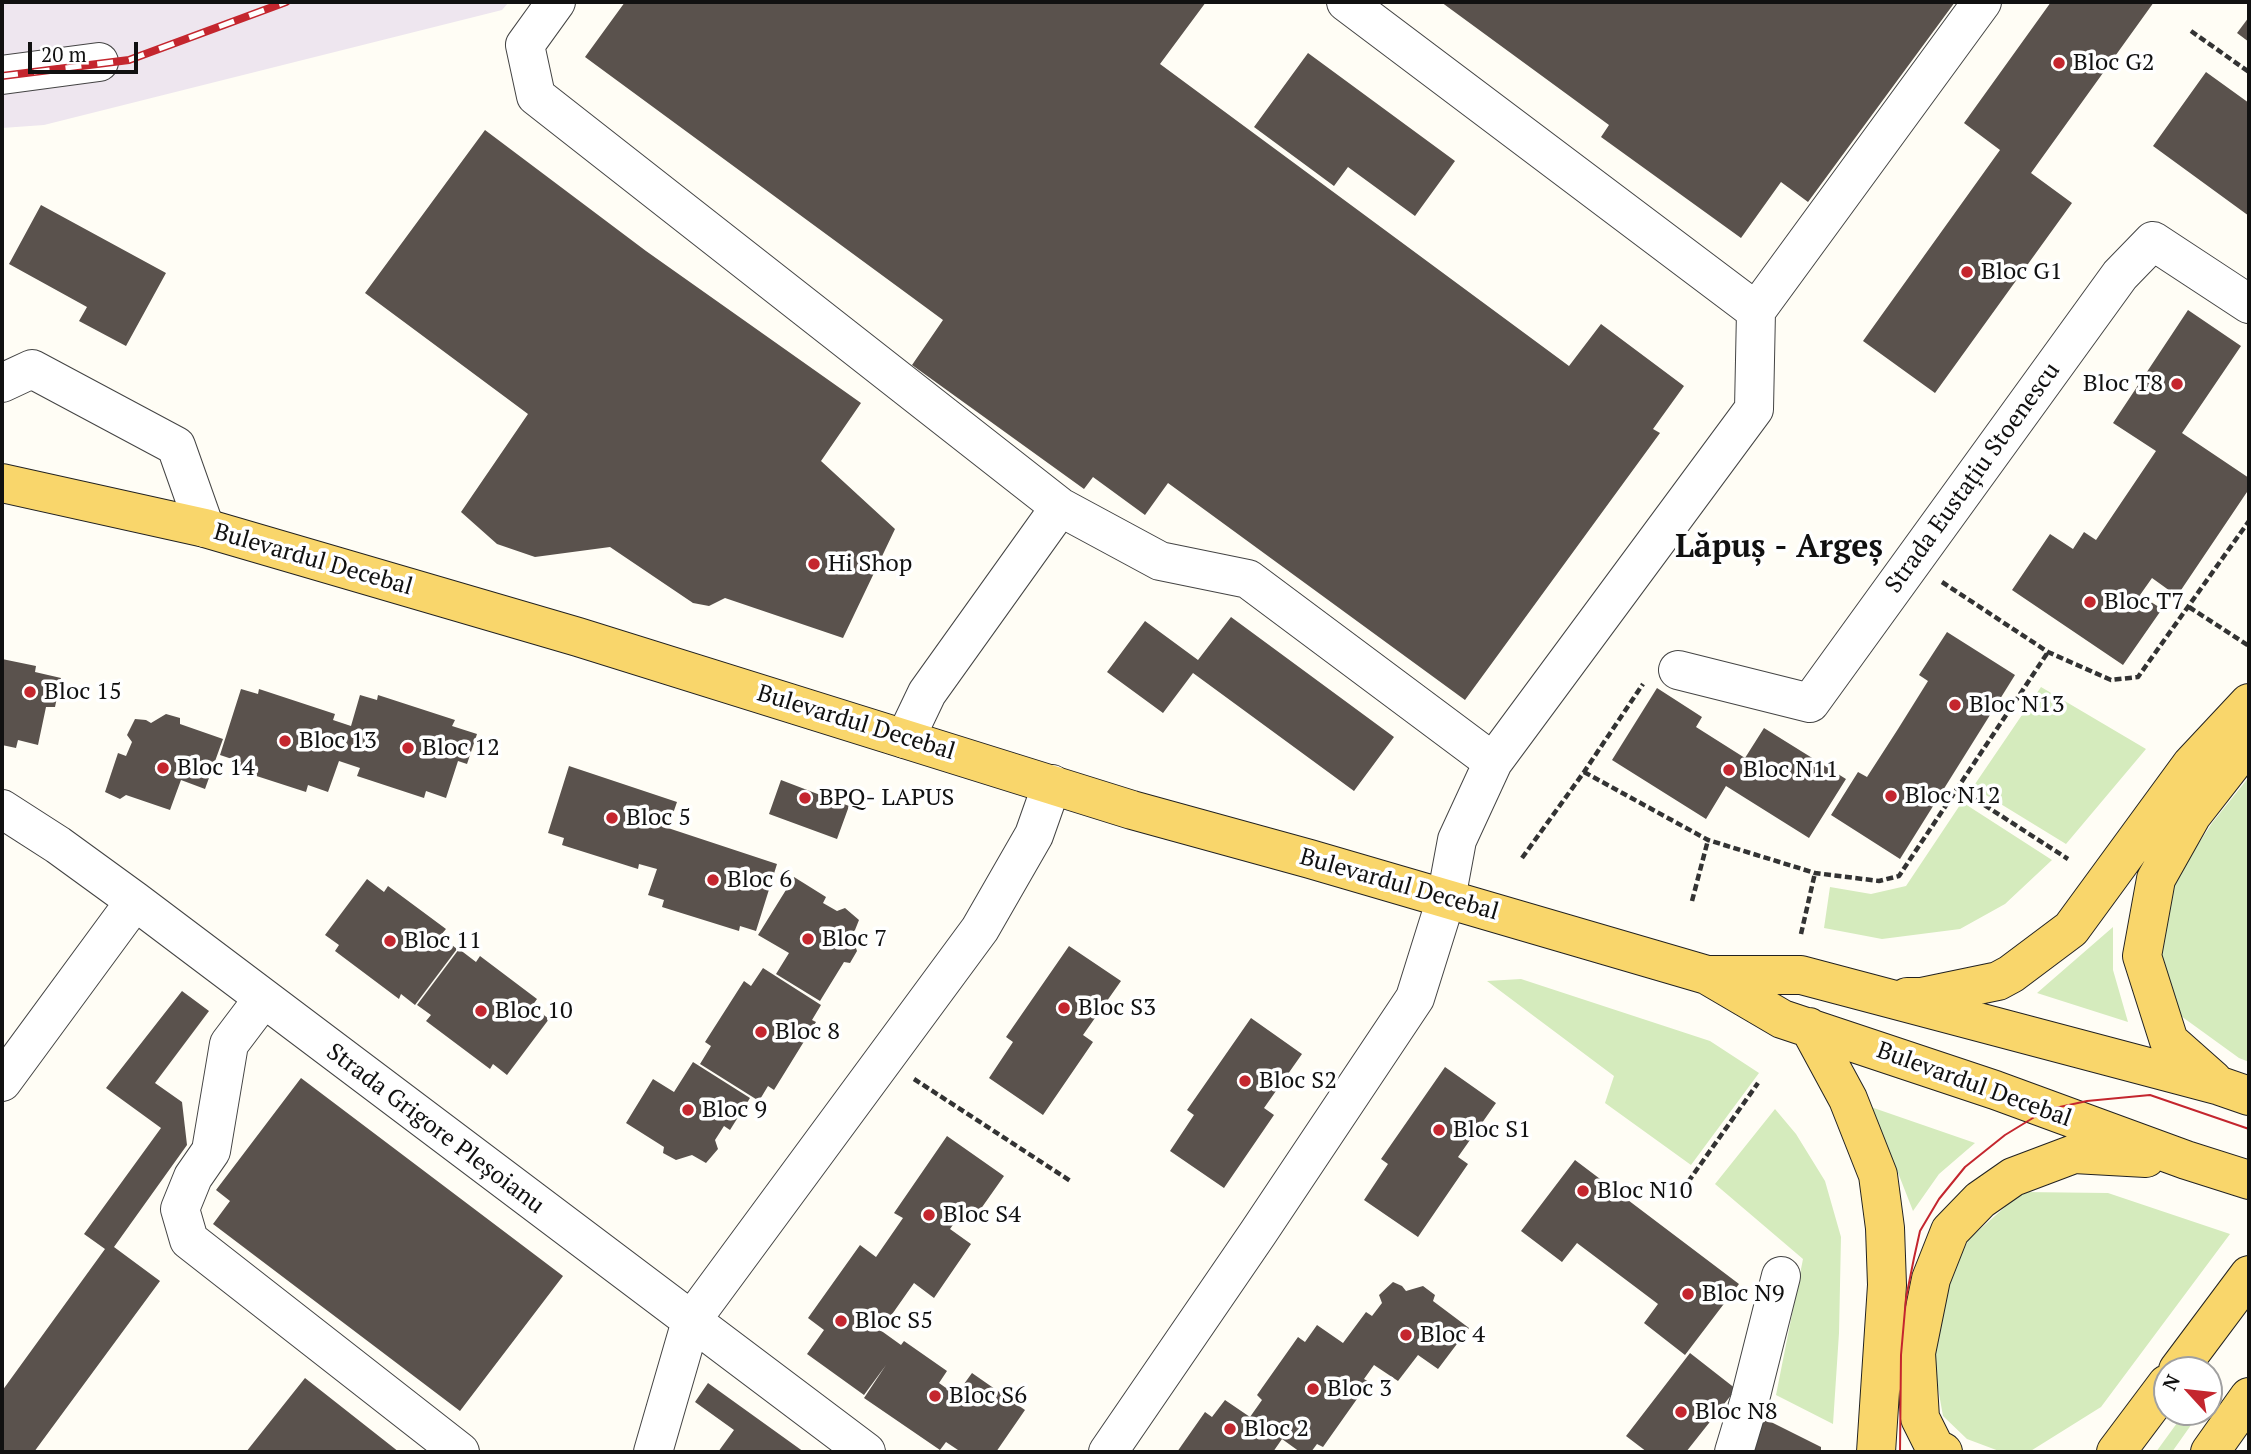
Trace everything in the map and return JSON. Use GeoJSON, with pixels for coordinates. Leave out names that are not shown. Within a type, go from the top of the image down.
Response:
{"type":"FeatureCollection","features":[{"type":"Feature","properties":{"kind":"main road","name":"Bulevardul Decebal"},"geometry":{"type":"LineString","coordinates":[[2,483],[205,528],[578,637],[1132,810],[1707,975],[1782,1019],[1995,1090],[2186,1160],[2249,1180]]}},
{"type":"Feature","properties":{"kind":"main road"},"geometry":{"type":"LineString","coordinates":[[1881,998],[1921,997],[1998,981],[2071,929],[2191,765],[2249,703]]}},
{"type":"Feature","properties":{"kind":"main road"},"geometry":{"type":"LineString","coordinates":[[2235,1091],[2169,1041],[2142,956],[2156,879],[2192,815],[2249,742]]}},
{"type":"Feature","properties":{"kind":"main road","name":"Bulevardul Decebal"},"geometry":{"type":"LineString","coordinates":[[1707,975],[1801,975],[2235,1091]]}},
{"type":"Feature","properties":{"kind":"main road"},"geometry":{"type":"LineString","coordinates":[[1809,1027],[1848,1099],[1878,1175],[1885,1228],[1887,1285],[1876,1452]]}},
{"type":"Feature","properties":{"kind":"main road"},"geometry":{"type":"LineString","coordinates":[[1944,1452],[1936,1448],[1920,1418],[1916,1353],[1931,1279],[1950,1231],[1980,1200],[2013,1177],[2074,1154],[2186,1160]]}},
{"type":"Feature","properties":{"kind":"main road"},"geometry":{"type":"LineString","coordinates":[[2189,1356],[2242,1285]]}},
{"type":"Feature","properties":{"kind":"main road"},"geometry":{"type":"LineString","coordinates":[[2210,1452],[2249,1397]]}},
{"type":"Feature","properties":{"kind":"main road"},"geometry":{"type":"LineString","coordinates":[[2099,1452],[2125,1441],[2153,1403]]}},
{"type":"Feature","properties":{"kind":"street"},"geometry":{"type":"LineString","coordinates":[[556,2],[525,45],[536,96],[1060,507],[1160,561],[1248,579],[1493,762]]}},
{"type":"Feature","properties":{"kind":"street"},"geometry":{"type":"LineString","coordinates":[[1346,2],[1756,311]]}},
{"type":"Feature","properties":{"kind":"street"},"geometry":{"type":"LineString","coordinates":[[1108,1452],[1415,998],[1446,899],[1457,840],[1493,762],[1754,408],[1756,311],[1982,2]]}},
{"type":"Feature","properties":{"kind":"street"},"geometry":{"type":"LineString","coordinates":[[2,75],[99,62]]}},
{"type":"Feature","properties":{"kind":"street","name":"Strada Eustațiu Stoenescu"},"geometry":{"type":"LineString","coordinates":[[1678,670],[1810,703],[2120,275],[2153,241],[2249,304]]}},
{"type":"Feature","properties":{"kind":"street"},"geometry":{"type":"LineString","coordinates":[[2,383],[32,369],[176,446],[205,528]]}},
{"type":"Feature","properties":{"kind":"street"},"geometry":{"type":"LineString","coordinates":[[905,739],[927,694],[1060,507]]}},
{"type":"Feature","properties":{"kind":"street"},"geometry":{"type":"LineString","coordinates":[[653,1452],[691,1321],[980,929],[1034,835],[1052,785]]}},
{"type":"Feature","properties":{"kind":"street","name":"Strada Grigore Pleșoianu"},"geometry":{"type":"LineString","coordinates":[[3,812],[58,845],[135,901],[866,1452]]}},
{"type":"Feature","properties":{"kind":"street"},"geometry":{"type":"LineString","coordinates":[[2,1082],[135,901]]}},
{"type":"Feature","properties":{"kind":"street"},"geometry":{"type":"LineString","coordinates":[[263,999],[229,1044],[211,1151],[192,1177],[180,1209],[189,1240],[460,1452]]}},
{"type":"Feature","properties":{"kind":"street"},"geometry":{"type":"LineString","coordinates":[[1734,1452],[1781,1276]]}},
{"type":"Feature","properties":{"kind":"path"},"geometry":{"type":"LineString","coordinates":[[2191,31],[2249,72]]}},
{"type":"Feature","properties":{"kind":"path"},"geometry":{"type":"LineString","coordinates":[[1912,562],[2048,652],[2111,680],[2138,677],[2249,521]]}},
{"type":"Feature","properties":{"kind":"path"},"geometry":{"type":"LineString","coordinates":[[2189,607],[2249,646]]}},
{"type":"Feature","properties":{"kind":"path"},"geometry":{"type":"LineString","coordinates":[[1584,772],[1708,840],[1815,873],[1879,881],[1899,876],[2048,652]]}},
{"type":"Feature","properties":{"kind":"path"},"geometry":{"type":"LineString","coordinates":[[1522,858],[1654,668],[1678,670]]}},
{"type":"Feature","properties":{"kind":"path"},"geometry":{"type":"LineString","coordinates":[[1958,788],[2068,859]]}},
{"type":"Feature","properties":{"kind":"path"},"geometry":{"type":"LineString","coordinates":[[1692,901],[1708,840]]}},
{"type":"Feature","properties":{"kind":"path"},"geometry":{"type":"LineString","coordinates":[[1801,934],[1815,873]]}},
{"type":"Feature","properties":{"kind":"path"},"geometry":{"type":"LineString","coordinates":[[884,1059],[1072,1182]]}},
{"type":"Feature","properties":{"kind":"path"},"geometry":{"type":"LineString","coordinates":[[1676,1199],[1758,1083]]}},
{"type":"Feature","properties":{"kind":"shaded area"},"geometry":{"type":"Polygon","coordinates":[[[2,2],[509,2],[502,10],[44,125],[2,128],[2,2]]]}},
{"type":"Feature","properties":{"kind":"green space"},"geometry":{"type":"Polygon","coordinates":[[[2041,687],[2146,749],[2066,844],[1973,787],[2041,687]]]}},
{"type":"Feature","properties":{"kind":"green space"},"geometry":{"type":"Polygon","coordinates":[[[2249,777],[2249,1062],[2239,1058],[2181,1016],[2160,952],[2173,883],[2212,823],[2249,777]]]}},
{"type":"Feature","properties":{"kind":"green space"},"geometry":{"type":"Polygon","coordinates":[[[1962,802],[2052,860],[2005,904],[1960,929],[1882,939],[1824,928],[1830,887],[1871,894],[1906,886],[1962,802]]]}},
{"type":"Feature","properties":{"kind":"green space"},"geometry":{"type":"Polygon","coordinates":[[[2113,927],[2113,970],[2128,1022],[2037,993],[2113,927]]]}},
{"type":"Feature","properties":{"kind":"green space"},"geometry":{"type":"Polygon","coordinates":[[[1521,979],[1710,1041],[1759,1073],[1691,1165],[1605,1103],[1614,1076],[1487,981],[1521,979]]]}},
{"type":"Feature","properties":{"kind":"green space"},"geometry":{"type":"Polygon","coordinates":[[[1865,1105],[1975,1143],[1939,1174],[1913,1211],[1893,1160],[1865,1105]]]}},
{"type":"Feature","properties":{"kind":"green space"},"geometry":{"type":"Polygon","coordinates":[[[1775,1109],[1796,1134],[1825,1181],[1841,1237],[1839,1333],[1833,1424],[1776,1395],[1803,1259],[1715,1184],[1775,1109]]]}},
{"type":"Feature","properties":{"kind":"green space"},"geometry":{"type":"Polygon","coordinates":[[[2022,1192],[2108,1193],[2230,1234],[2101,1407],[2029,1452],[1999,1451],[1967,1439],[1943,1416],[1933,1360],[1943,1290],[1969,1239],[2022,1192]]]}},
{"type":"Feature","properties":{"kind":"green space"},"geometry":{"type":"Polygon","coordinates":[[[2175,1426],[2190,1426],[2172,1452],[2156,1452],[2175,1426]]]}},
{"type":"Feature","properties":{"kind":"building"},"geometry":{"type":"Polygon","coordinates":[[[625,2],[1206,2],[1160,64],[1569,366],[1601,324],[1684,386],[1653,429],[1660,433],[1465,700],[1168,483],[1145,515],[1093,477],[1084,489],[912,365],[943,320],[585,57],[625,2]]]}},
{"type":"Feature","properties":{"kind":"building"},"geometry":{"type":"Polygon","coordinates":[[[1441,2],[1955,2],[1808,202],[1781,182],[1741,238],[1601,137],[1609,125],[1441,2]]]}},
{"type":"Feature","properties":{"kind":"building"},"geometry":{"type":"Polygon","coordinates":[[[2051,2],[2154,2],[2031,173],[2072,203],[1935,393],[1863,341],[2000,150],[1964,123],[2051,2]]]}},
{"type":"Feature","properties":{"kind":"building"},"geometry":{"type":"Polygon","coordinates":[[[2249,17],[2249,42],[2237,33],[2249,17]]]}},
{"type":"Feature","properties":{"kind":"building"},"geometry":{"type":"Polygon","coordinates":[[[1308,53],[1455,161],[1415,216],[1348,167],[1334,186],[1254,127],[1308,53]]]}},
{"type":"Feature","properties":{"kind":"building"},"geometry":{"type":"Polygon","coordinates":[[[2206,72],[2249,103],[2249,216],[2153,146],[2206,72]]]}},
{"type":"Feature","properties":{"kind":"building"},"geometry":{"type":"Polygon","coordinates":[[[485,130],[646,251],[861,403],[821,461],[895,529],[843,638],[725,598],[709,606],[693,603],[610,547],[535,557],[497,544],[461,512],[528,414],[365,293],[485,130]]]}},
{"type":"Feature","properties":{"kind":"building"},"geometry":{"type":"Polygon","coordinates":[[[41,205],[166,273],[126,346],[79,321],[87,307],[9,264],[41,205]]]}},
{"type":"Feature","properties":{"kind":"building"},"geometry":{"type":"Polygon","coordinates":[[[2188,310],[2241,346],[2182,433],[2249,478],[2249,489],[2177,596],[2152,578],[2140,595],[2162,609],[2123,665],[2012,590],[2050,534],[2073,549],[2084,532],[2096,540],[2156,451],[2113,423],[2188,310]]]}},
{"type":"Feature","properties":{"kind":"building"},"geometry":{"type":"Polygon","coordinates":[[[1231,617],[1394,737],[1354,791],[1193,673],[1163,713],[1107,672],[1145,621],[1198,660],[1231,617]]]}},
{"type":"Feature","properties":{"kind":"building"},"geometry":{"type":"Polygon","coordinates":[[[1947,632],[2015,675],[1900,859],[1831,815],[1858,772],[1867,777],[1898,729],[1928,681],[1919,675],[1947,632]]]}},
{"type":"Feature","properties":{"kind":"building","name":"Bloc 15"},"geometry":{"type":"Polygon","coordinates":[[[2,659],[36,666],[35,672],[61,678],[55,707],[46,707],[38,745],[18,740],[16,748],[2,745],[2,659]]]}},
{"type":"Feature","properties":{"kind":"building","name":"Bloc N11"},"geometry":{"type":"Polygon","coordinates":[[[1657,688],[1702,717],[1696,727],[1745,758],[1764,728],[1846,779],[1809,838],[1726,786],[1706,819],[1612,760],[1657,688]]]}},
{"type":"Feature","properties":{"kind":"building"},"geometry":{"type":"Polygon","coordinates":[[[241,689],[258,694],[259,689],[335,714],[333,720],[351,726],[360,695],[377,700],[378,695],[455,720],[452,726],[477,734],[467,764],[458,761],[446,798],[426,791],[424,798],[357,776],[360,768],[339,761],[328,792],[308,785],[306,792],[238,770],[241,762],[220,755],[241,689]]]}},
{"type":"Feature","properties":{"kind":"building","name":"Bloc 14"},"geometry":{"type":"Polygon","coordinates":[[[166,714],[180,718],[180,724],[223,739],[205,789],[181,780],[170,810],[126,795],[120,799],[105,792],[118,753],[126,756],[132,742],[127,735],[135,719],[151,723],[166,714]]]}},
{"type":"Feature","properties":{"kind":"building"},"geometry":{"type":"Polygon","coordinates":[[[569,766],[677,802],[668,828],[777,864],[756,931],[740,926],[739,931],[662,907],[664,900],[648,895],[657,869],[639,864],[638,869],[562,845],[564,838],[548,833],[569,766]]]}},
{"type":"Feature","properties":{"kind":"building"},"geometry":{"type":"Polygon","coordinates":[[[781,780],[849,806],[837,839],[769,814],[781,780]]]}},
{"type":"Feature","properties":{"kind":"building","name":"Bloc 7"},"geometry":{"type":"Polygon","coordinates":[[[794,877],[826,897],[823,903],[837,911],[845,908],[859,920],[851,934],[857,951],[850,963],[844,962],[820,1001],[776,974],[789,953],[758,935],[794,877]]]}},
{"type":"Feature","properties":{"kind":"building","name":"Bloc 11"},"geometry":{"type":"Polygon","coordinates":[[[367,879],[384,892],[388,886],[446,929],[440,936],[457,949],[415,1005],[401,994],[399,999],[335,951],[339,945],[325,935],[367,879]]]}},
{"type":"Feature","properties":{"kind":"building","name":"Bloc S3"},"geometry":{"type":"Polygon","coordinates":[[[1069,946],[1121,981],[1083,1035],[1093,1042],[1043,1115],[989,1078],[1013,1042],[1006,1037],[1069,946]]]}},
{"type":"Feature","properties":{"kind":"building","name":"Bloc 10"},"geometry":{"type":"Polygon","coordinates":[[[459,949],[476,962],[480,956],[537,999],[532,1006],[549,1019],[507,1075],[493,1064],[490,1069],[426,1021],[431,1015],[417,1005],[459,949]]]}},
{"type":"Feature","properties":{"kind":"building","name":"Bloc 8"},"geometry":{"type":"Polygon","coordinates":[[[763,968],[821,1005],[812,1020],[816,1022],[774,1090],[768,1086],[759,1101],[700,1064],[711,1046],[705,1042],[744,981],[751,986],[763,968]]]}},
{"type":"Feature","properties":{"kind":"building"},"geometry":{"type":"Polygon","coordinates":[[[182,991],[209,1011],[155,1083],[182,1102],[187,1145],[114,1247],[160,1281],[34,1452],[2,1452],[2,1391],[105,1249],[84,1234],[161,1128],[106,1088],[182,991]]]}},
{"type":"Feature","properties":{"kind":"building","name":"Bloc S2"},"geometry":{"type":"Polygon","coordinates":[[[1251,1018],[1302,1054],[1264,1108],[1274,1115],[1224,1188],[1170,1151],[1194,1115],[1187,1110],[1251,1018]]]}},
{"type":"Feature","properties":{"kind":"building","name":"Bloc 9"},"geometry":{"type":"Polygon","coordinates":[[[693,1062],[750,1098],[730,1130],[724,1126],[715,1140],[718,1149],[706,1163],[692,1155],[676,1160],[663,1153],[664,1147],[626,1123],[653,1079],[674,1092],[693,1062]]]}},
{"type":"Feature","properties":{"kind":"building","name":"Bloc S1"},"geometry":{"type":"Polygon","coordinates":[[[1445,1067],[1496,1103],[1458,1157],[1468,1164],[1418,1237],[1364,1200],[1388,1164],[1381,1159],[1445,1067]]]}},
{"type":"Feature","properties":{"kind":"building"},"geometry":{"type":"Polygon","coordinates":[[[301,1078],[563,1276],[460,1411],[213,1224],[230,1201],[216,1190],[301,1078]]]}},
{"type":"Feature","properties":{"kind":"building"},"geometry":{"type":"Polygon","coordinates":[[[947,1136],[1004,1176],[973,1220],[962,1212],[950,1229],[971,1244],[934,1298],[914,1283],[888,1320],[877,1312],[869,1322],[901,1345],[904,1341],[947,1371],[939,1383],[956,1395],[972,1373],[1025,1410],[996,1452],[961,1452],[946,1442],[940,1450],[864,1398],[886,1365],[864,1395],[807,1354],[824,1330],[808,1318],[860,1245],[876,1257],[903,1218],[894,1213],[947,1136]]]}},
{"type":"Feature","properties":{"kind":"building"},"geometry":{"type":"Polygon","coordinates":[[[1575,1160],[1739,1284],[1685,1355],[1644,1323],[1658,1304],[1577,1243],[1562,1262],[1521,1231],[1575,1160]]]}},
{"type":"Feature","properties":{"kind":"building"},"geometry":{"type":"Polygon","coordinates":[[[1393,1282],[1406,1291],[1423,1286],[1435,1295],[1433,1301],[1469,1328],[1438,1369],[1418,1355],[1398,1381],[1374,1365],[1364,1379],[1369,1382],[1323,1447],[1317,1444],[1311,1452],[1300,1452],[1282,1439],[1273,1452],[1177,1452],[1205,1412],[1212,1417],[1225,1400],[1250,1417],[1262,1400],[1257,1395],[1298,1337],[1305,1342],[1317,1325],[1343,1343],[1366,1312],[1372,1316],[1382,1303],[1379,1295],[1393,1282]]]}},
{"type":"Feature","properties":{"kind":"building","name":"Bloc N8"},"geometry":{"type":"Polygon","coordinates":[[[1690,1353],[1736,1389],[1686,1452],[1647,1452],[1626,1436],[1690,1353]]]}},
{"type":"Feature","properties":{"kind":"building"},"geometry":{"type":"Polygon","coordinates":[[[305,1378],[399,1452],[246,1452],[305,1378]]]}},
{"type":"Feature","properties":{"kind":"building"},"geometry":{"type":"Polygon","coordinates":[[[708,1383],[804,1452],[718,1452],[734,1430],[695,1402],[708,1383]]]}},
{"type":"Feature","properties":{"kind":"building"},"geometry":{"type":"Polygon","coordinates":[[[1759,1416],[1821,1447],[1821,1452],[1741,1452],[1759,1416]]]}},
{"type":"Feature","properties":{"kind":"tram line"},"geometry":{"type":"LineString","coordinates":[[1900,1452],[1901,1355],[1906,1298],[1920,1231],[1939,1199],[1965,1167],[2005,1135],[2046,1110],[2087,1101],[2150,1095],[2249,1129]]}},
{"type":"Feature","properties":{"kind":"railway"},"geometry":{"type":"LineString","coordinates":[[2,76],[129,60],[286,2]]}},
{"type":"Feature","properties":{"kind":"place","name":"Bloc G2"},"geometry":{"type":"Point","coordinates":[2059,63]}},
{"type":"Feature","properties":{"kind":"place","name":"Bloc G1"},"geometry":{"type":"Point","coordinates":[1967,272]}},
{"type":"Feature","properties":{"kind":"place","name":"Bloc T8"},"geometry":{"type":"Point","coordinates":[2177,384]}},
{"type":"Feature","properties":{"kind":"place","name":"Hi Shop"},"geometry":{"type":"Point","coordinates":[814,564]}},
{"type":"Feature","properties":{"kind":"place","name":"Bloc T7"},"geometry":{"type":"Point","coordinates":[2090,602]}},
{"type":"Feature","properties":{"kind":"place","name":"Bloc 15"},"geometry":{"type":"Point","coordinates":[30,692]}},
{"type":"Feature","properties":{"kind":"place","name":"Bloc N13"},"geometry":{"type":"Point","coordinates":[1955,705]}},
{"type":"Feature","properties":{"kind":"place","name":"Bloc 13"},"geometry":{"type":"Point","coordinates":[285,741]}},
{"type":"Feature","properties":{"kind":"place","name":"Bloc 12"},"geometry":{"type":"Point","coordinates":[408,748]}},
{"type":"Feature","properties":{"kind":"place","name":"Bloc 14"},"geometry":{"type":"Point","coordinates":[163,768]}},
{"type":"Feature","properties":{"kind":"place","name":"Bloc N11"},"geometry":{"type":"Point","coordinates":[1729,770]}},
{"type":"Feature","properties":{"kind":"place","name":"Bloc N12"},"geometry":{"type":"Point","coordinates":[1891,796]}},
{"type":"Feature","properties":{"kind":"place","name":"BPQ- LAPUS"},"geometry":{"type":"Point","coordinates":[805,798]}},
{"type":"Feature","properties":{"kind":"place","name":"Bloc 5"},"geometry":{"type":"Point","coordinates":[612,818]}},
{"type":"Feature","properties":{"kind":"place","name":"Bloc 6"},"geometry":{"type":"Point","coordinates":[713,880]}},
{"type":"Feature","properties":{"kind":"place","name":"Bloc 7"},"geometry":{"type":"Point","coordinates":[808,939]}},
{"type":"Feature","properties":{"kind":"place","name":"Bloc 11"},"geometry":{"type":"Point","coordinates":[390,941]}},
{"type":"Feature","properties":{"kind":"place","name":"Bloc S3"},"geometry":{"type":"Point","coordinates":[1064,1008]}},
{"type":"Feature","properties":{"kind":"place","name":"Bloc 10"},"geometry":{"type":"Point","coordinates":[481,1011]}},
{"type":"Feature","properties":{"kind":"place","name":"Bloc 8"},"geometry":{"type":"Point","coordinates":[761,1032]}},
{"type":"Feature","properties":{"kind":"place","name":"Bloc S2"},"geometry":{"type":"Point","coordinates":[1245,1081]}},
{"type":"Feature","properties":{"kind":"place","name":"Bloc 9"},"geometry":{"type":"Point","coordinates":[688,1110]}},
{"type":"Feature","properties":{"kind":"place","name":"Bloc S1"},"geometry":{"type":"Point","coordinates":[1439,1130]}},
{"type":"Feature","properties":{"kind":"place","name":"Bloc N10"},"geometry":{"type":"Point","coordinates":[1583,1191]}},
{"type":"Feature","properties":{"kind":"place","name":"Bloc S4"},"geometry":{"type":"Point","coordinates":[929,1215]}},
{"type":"Feature","properties":{"kind":"place","name":"Bloc N9"},"geometry":{"type":"Point","coordinates":[1688,1294]}},
{"type":"Feature","properties":{"kind":"place","name":"Bloc S5"},"geometry":{"type":"Point","coordinates":[841,1321]}},
{"type":"Feature","properties":{"kind":"place","name":"Bloc 4"},"geometry":{"type":"Point","coordinates":[1406,1335]}},
{"type":"Feature","properties":{"kind":"place","name":"Bloc 3"},"geometry":{"type":"Point","coordinates":[1313,1389]}},
{"type":"Feature","properties":{"kind":"place","name":"Bloc S6"},"geometry":{"type":"Point","coordinates":[935,1396]}},
{"type":"Feature","properties":{"kind":"place","name":"Bloc N8"},"geometry":{"type":"Point","coordinates":[1681,1412]}},
{"type":"Feature","properties":{"kind":"place","name":"Bloc 2"},"geometry":{"type":"Point","coordinates":[1230,1429]}},
{"type":"Feature","properties":{"kind":"district","name":"Lăpuș - Argeș"},"geometry":{"type":"Point","coordinates":[1779,548]}}]}
